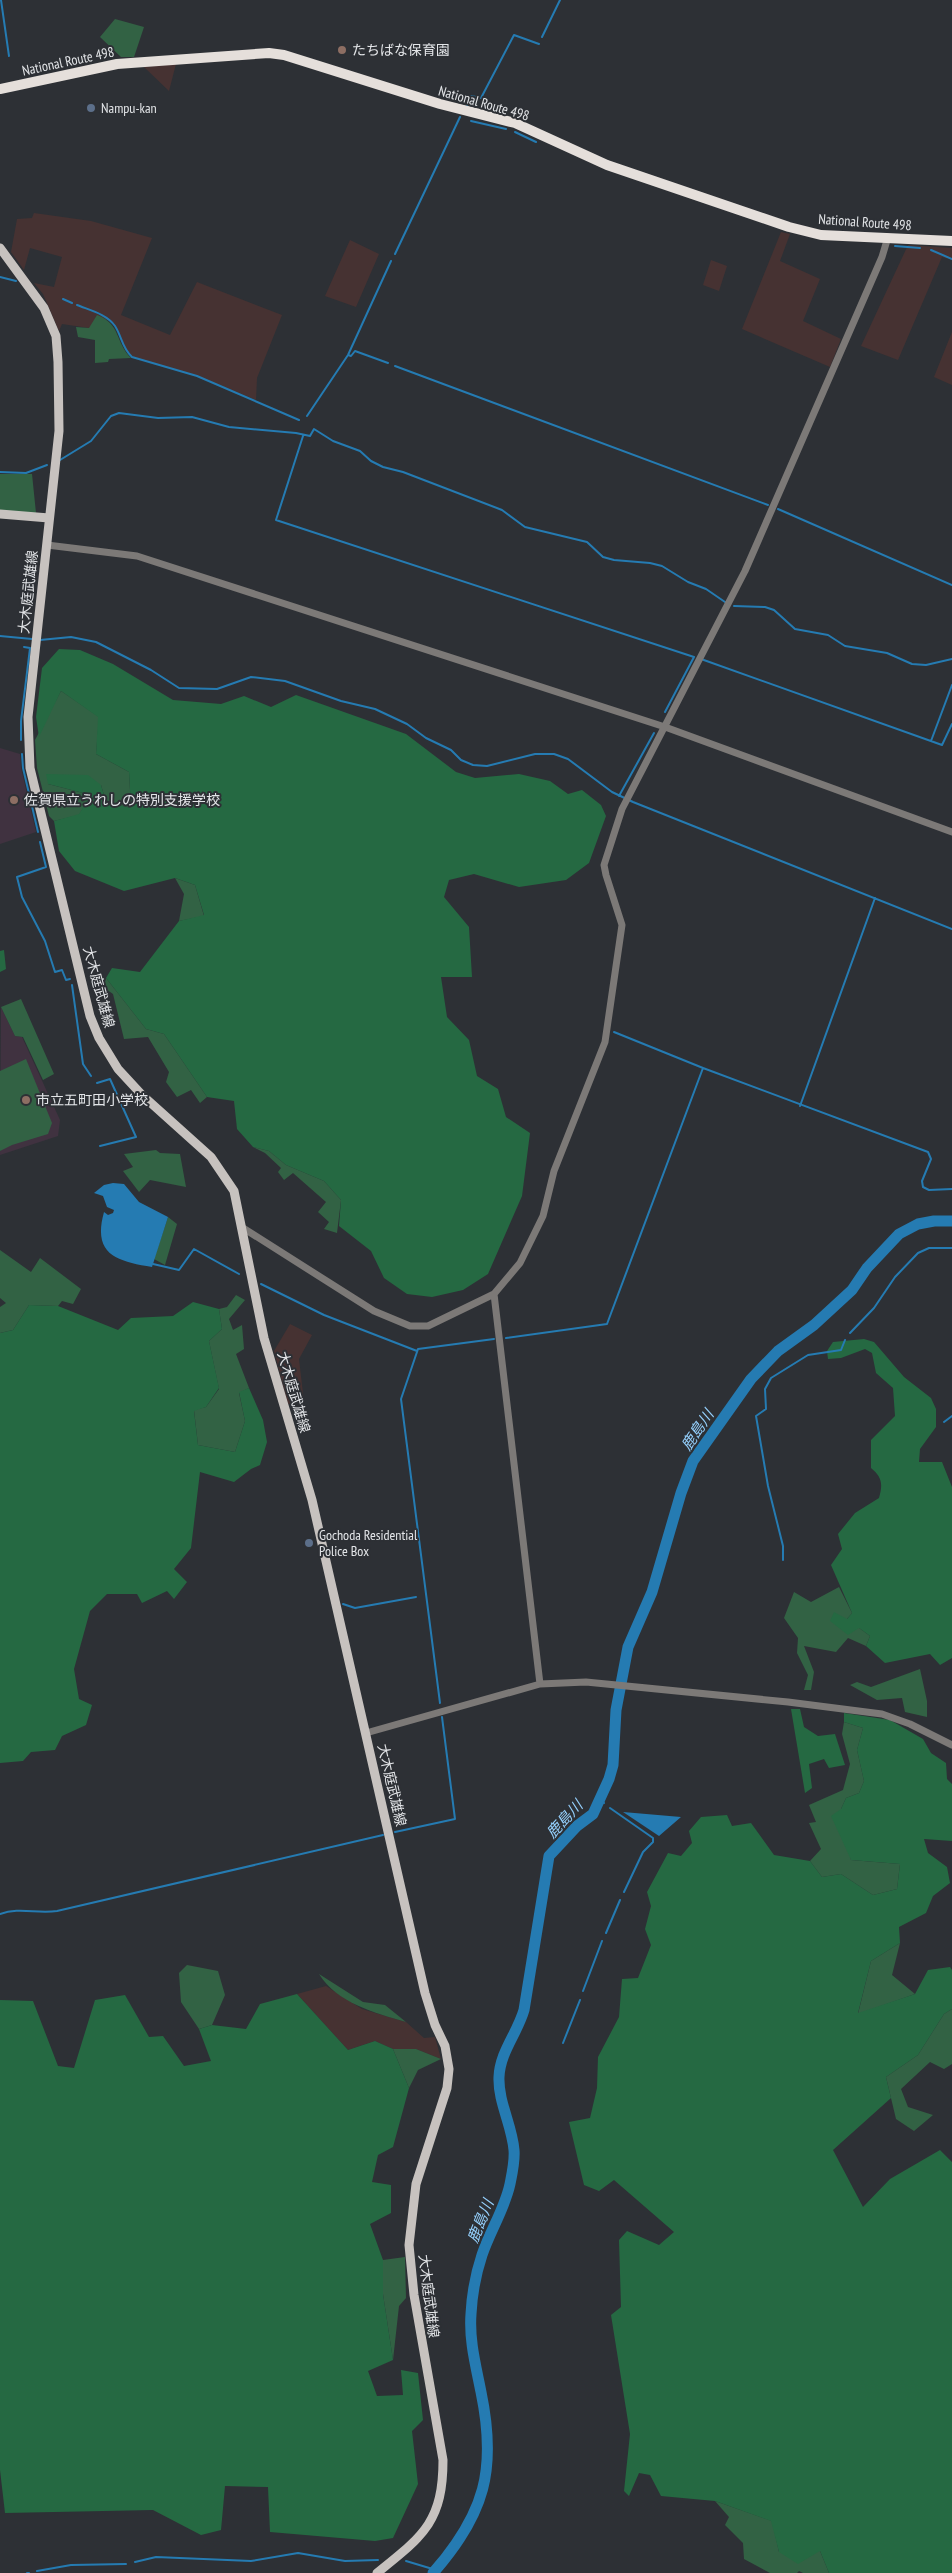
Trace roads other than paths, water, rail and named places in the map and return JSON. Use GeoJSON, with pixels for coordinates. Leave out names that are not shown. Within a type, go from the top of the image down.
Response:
{"type":"FeatureCollection","features":[{"type":"Feature","properties":{"kind":"highway","name":"National Route 498"},"geometry":{"type":"LineString","coordinates":[[0,89],[117,64],[254,54],[284,55],[440,104],[515,123],[607,165],[789,227],[821,235],[888,236],[952,241]]}},
{"type":"Feature","properties":{"kind":"main road","name":"大木庭武雄線"},"geometry":{"type":"LineString","coordinates":[[0,248],[44,308],[56,336],[59,431],[28,717],[30,768],[90,1016],[99,1038],[118,1069],[142,1094],[211,1157],[223,1172],[234,1191],[264,1338],[312,1500],[425,1993],[435,2025],[445,2046],[449,2068],[448,2088],[416,2184],[409,2245],[414,2295],[443,2460],[443,2485],[439,2503],[421,2536],[377,2573]]}},
{"type":"Feature","properties":{"kind":"main road"},"geometry":{"type":"LineString","coordinates":[[0,514],[49,518]]}},
{"type":"Feature","properties":{"kind":"street"},"geometry":{"type":"LineString","coordinates":[[243,1228],[374,1310],[410,1326],[428,1326],[494,1294],[520,1264],[543,1216],[554,1171],[605,1042],[622,925],[604,865],[624,804],[746,570],[882,257],[888,236]]}},
{"type":"Feature","properties":{"kind":"street"},"geometry":{"type":"LineString","coordinates":[[47,545],[137,556],[665,727],[952,832]]}},
{"type":"Feature","properties":{"kind":"street"},"geometry":{"type":"LineString","coordinates":[[494,1294],[540,1684]]}},
{"type":"Feature","properties":{"kind":"street"},"geometry":{"type":"LineString","coordinates":[[366,1733],[540,1684],[565,1682],[628,1686],[882,1714],[910,1724],[952,1745]]}},
{"type":"Feature","properties":{"kind":"water"},"geometry":{"type":"Polygon","coordinates":[[[113,1183],[124,1184],[139,1202],[168,1217],[152,1267],[118,1258],[105,1247],[101,1226],[104,1212],[108,1215],[113,1213],[114,1210],[107,1207],[103,1196],[94,1193],[104,1185],[113,1183]]]}},
{"type":"Feature","properties":{"kind":"water"},"geometry":{"type":"Polygon","coordinates":[[[623,1812],[681,1817],[659,1836],[623,1812]]]}},
{"type":"Feature","properties":{"kind":"waterway"},"geometry":{"type":"LineString","coordinates":[[1,0],[9,56]]}},
{"type":"Feature","properties":{"kind":"waterway"},"geometry":{"type":"LineString","coordinates":[[542,37],[560,0]]}},
{"type":"Feature","properties":{"kind":"waterway"},"geometry":{"type":"LineString","coordinates":[[467,105],[471,96],[481,98],[514,35],[539,44]]}},
{"type":"Feature","properties":{"kind":"waterway"},"geometry":{"type":"LineString","coordinates":[[395,254],[460,117]]}},
{"type":"Feature","properties":{"kind":"waterway"},"geometry":{"type":"LineString","coordinates":[[471,121],[506,129]]}},
{"type":"Feature","properties":{"kind":"waterway"},"geometry":{"type":"LineString","coordinates":[[515,132],[536,142]]}},
{"type":"Feature","properties":{"kind":"waterway"},"geometry":{"type":"LineString","coordinates":[[895,246],[920,248]]}},
{"type":"Feature","properties":{"kind":"waterway"},"geometry":{"type":"LineString","coordinates":[[931,250],[952,259]]}},
{"type":"Feature","properties":{"kind":"waterway"},"geometry":{"type":"LineString","coordinates":[[307,416],[348,355],[391,261]]}},
{"type":"Feature","properties":{"kind":"waterway"},"geometry":{"type":"LineString","coordinates":[[0,277],[16,281]]}},
{"type":"Feature","properties":{"kind":"waterway"},"geometry":{"type":"LineString","coordinates":[[63,299],[72,303]]}},
{"type":"Feature","properties":{"kind":"waterway"},"geometry":{"type":"LineString","coordinates":[[77,305],[98,313],[112,322],[126,350],[132,357],[197,376],[299,420]]}},
{"type":"Feature","properties":{"kind":"waterway"},"geometry":{"type":"LineString","coordinates":[[348,355],[351,356],[355,351],[388,363]]}},
{"type":"Feature","properties":{"kind":"waterway"},"geometry":{"type":"LineString","coordinates":[[395,366],[768,505]]}},
{"type":"Feature","properties":{"kind":"waterway"},"geometry":{"type":"LineString","coordinates":[[60,460],[91,441],[111,416],[119,413],[158,418],[192,417],[229,427],[310,436],[314,429],[333,441],[360,451],[371,461],[383,467],[403,472],[502,510],[525,527],[587,542],[603,557],[662,566],[688,582],[706,589],[725,602]]}},
{"type":"Feature","properties":{"kind":"waterway"},"geometry":{"type":"LineString","coordinates":[[303,436],[276,520],[694,657]]}},
{"type":"Feature","properties":{"kind":"waterway"},"geometry":{"type":"LineString","coordinates":[[0,472],[26,473],[47,465]]}},
{"type":"Feature","properties":{"kind":"waterway"},"geometry":{"type":"LineString","coordinates":[[778,509],[952,585]]}},
{"type":"Feature","properties":{"kind":"waterway"},"geometry":{"type":"LineString","coordinates":[[734,606],[765,607],[774,610],[795,629],[828,635],[845,646],[887,653],[912,664],[926,665],[952,659]]}},
{"type":"Feature","properties":{"kind":"waterway"},"geometry":{"type":"LineString","coordinates":[[0,636],[32,639]]}},
{"type":"Feature","properties":{"kind":"waterway"},"geometry":{"type":"LineString","coordinates":[[40,640],[71,637],[96,642],[151,670],[179,688],[217,689],[251,677],[285,681],[341,701],[375,709],[407,724],[426,738],[451,750],[461,760],[473,765],[487,766],[535,754],[554,754],[568,759],[612,792],[633,802],[952,929]]}},
{"type":"Feature","properties":{"kind":"waterway"},"geometry":{"type":"LineString","coordinates":[[21,740],[21,721],[30,648],[24,647]]}},
{"type":"Feature","properties":{"kind":"waterway"},"geometry":{"type":"LineString","coordinates":[[665,712],[694,657]]}},
{"type":"Feature","properties":{"kind":"waterway"},"geometry":{"type":"LineString","coordinates":[[701,659],[942,745],[952,724]]}},
{"type":"Feature","properties":{"kind":"waterway"},"geometry":{"type":"LineString","coordinates":[[931,741],[952,685]]}},
{"type":"Feature","properties":{"kind":"waterway"},"geometry":{"type":"LineString","coordinates":[[619,796],[654,733]]}},
{"type":"Feature","properties":{"kind":"waterway"},"geometry":{"type":"LineString","coordinates":[[22,754],[23,768],[38,832]]}},
{"type":"Feature","properties":{"kind":"waterway"},"geometry":{"type":"LineString","coordinates":[[40,842],[46,867],[17,877],[22,897],[45,941],[55,972],[62,970],[66,980],[70,979]]}},
{"type":"Feature","properties":{"kind":"waterway"},"geometry":{"type":"LineString","coordinates":[[800,1106],[875,898]]}},
{"type":"Feature","properties":{"kind":"waterway"},"geometry":{"type":"LineString","coordinates":[[72,985],[83,1064],[91,1076]]}},
{"type":"Feature","properties":{"kind":"waterway"},"geometry":{"type":"LineString","coordinates":[[614,1032],[703,1068]]}},
{"type":"Feature","properties":{"kind":"waterway"},"geometry":{"type":"LineString","coordinates":[[506,1338],[607,1324],[703,1068],[928,1152],[931,1159],[922,1181],[923,1187],[929,1190],[952,1189]]}},
{"type":"Feature","properties":{"kind":"waterway"},"geometry":{"type":"LineString","coordinates":[[97,1083],[110,1079],[136,1137],[100,1146]]}},
{"type":"Feature","properties":{"kind":"waterway","name":"鹿島川"},"geometry":{"type":"LineString","coordinates":[[433,2573],[465,2531],[483,2489],[487,2468],[486,2419],[472,2344],[472,2306],[480,2262],[485,2246],[505,2202],[514,2163],[513,2141],[499,2086],[500,2068],[502,2059],[524,2010],[549,1856],[577,1826],[593,1814],[609,1779],[613,1765],[616,1710],[628,1647],[652,1592],[681,1493],[693,1461],[751,1379],[778,1351],[814,1325],[852,1290],[867,1268],[899,1234],[918,1224],[934,1221],[952,1221]]}},
{"type":"Feature","properties":{"kind":"waterway"},"geometry":{"type":"LineString","coordinates":[[850,1333],[874,1308],[895,1277],[918,1253],[929,1248],[952,1248]]}},
{"type":"Feature","properties":{"kind":"waterway"},"geometry":{"type":"LineString","coordinates":[[153,1264],[179,1270],[194,1249],[239,1274]]}},
{"type":"Feature","properties":{"kind":"waterway"},"geometry":{"type":"LineString","coordinates":[[261,1284],[324,1315],[417,1351]]}},
{"type":"Feature","properties":{"kind":"waterway"},"geometry":{"type":"LineString","coordinates":[[440,1703],[401,1399],[418,1349],[494,1339]]}},
{"type":"Feature","properties":{"kind":"waterway"},"geometry":{"type":"LineString","coordinates":[[783,1560],[783,1546],[768,1486],[756,1416],[766,1409],[765,1389],[771,1378],[808,1355],[841,1350],[845,1340]]}},
{"type":"Feature","properties":{"kind":"waterway"},"geometry":{"type":"LineString","coordinates":[[944,1422],[952,1416]]}},
{"type":"Feature","properties":{"kind":"waterway"},"geometry":{"type":"LineString","coordinates":[[343,1604],[355,1608],[416,1597]]}},
{"type":"Feature","properties":{"kind":"waterway"},"geometry":{"type":"LineString","coordinates":[[395,1832],[455,1819],[442,1717]]}},
{"type":"Feature","properties":{"kind":"waterway","name":"鹿島川"},"geometry":{"type":"LineString","coordinates":[[601,1799],[604,1803]]}},
{"type":"Feature","properties":{"kind":"waterway"},"geometry":{"type":"LineString","coordinates":[[610,1808],[653,1838],[653,1842],[643,1852],[624,1892]]}},
{"type":"Feature","properties":{"kind":"waterway"},"geometry":{"type":"LineString","coordinates":[[0,1914],[14,1911],[57,1911],[383,1835]]}},
{"type":"Feature","properties":{"kind":"waterway"},"geometry":{"type":"LineString","coordinates":[[606,1933],[620,1900]]}},
{"type":"Feature","properties":{"kind":"waterway"},"geometry":{"type":"LineString","coordinates":[[583,1991],[602,1941]]}},
{"type":"Feature","properties":{"kind":"waterway"},"geometry":{"type":"LineString","coordinates":[[563,2043],[580,2000]]}},
{"type":"Feature","properties":{"kind":"waterway"},"geometry":{"type":"LineString","coordinates":[[135,2562],[156,2557],[251,2561],[298,2553],[345,2561],[378,2560]]}},
{"type":"Feature","properties":{"kind":"waterway"},"geometry":{"type":"LineString","coordinates":[[406,2561],[436,2570]]}},
{"type":"Feature","properties":{"kind":"waterway"},"geometry":{"type":"LineString","coordinates":[[37,2571],[71,2565],[126,2564]]}},
{"type":"Feature","properties":{"kind":"place","name":"たちばな保育園"},"geometry":{"type":"Point","coordinates":[342,50]}},
{"type":"Feature","properties":{"kind":"place","name":"Nampu-kan"},"geometry":{"type":"Point","coordinates":[91,108]}},
{"type":"Feature","properties":{"kind":"place","name":"佐賀県立うれしの特別支援学校"},"geometry":{"type":"Point","coordinates":[14,800]}},
{"type":"Feature","properties":{"kind":"place","name":"市立五町田小学校"},"geometry":{"type":"Point","coordinates":[26,1100]}},
{"type":"Feature","properties":{"kind":"place","name":"Gochoda Residential Police Box"},"geometry":{"type":"Point","coordinates":[309,1543]}}]}
